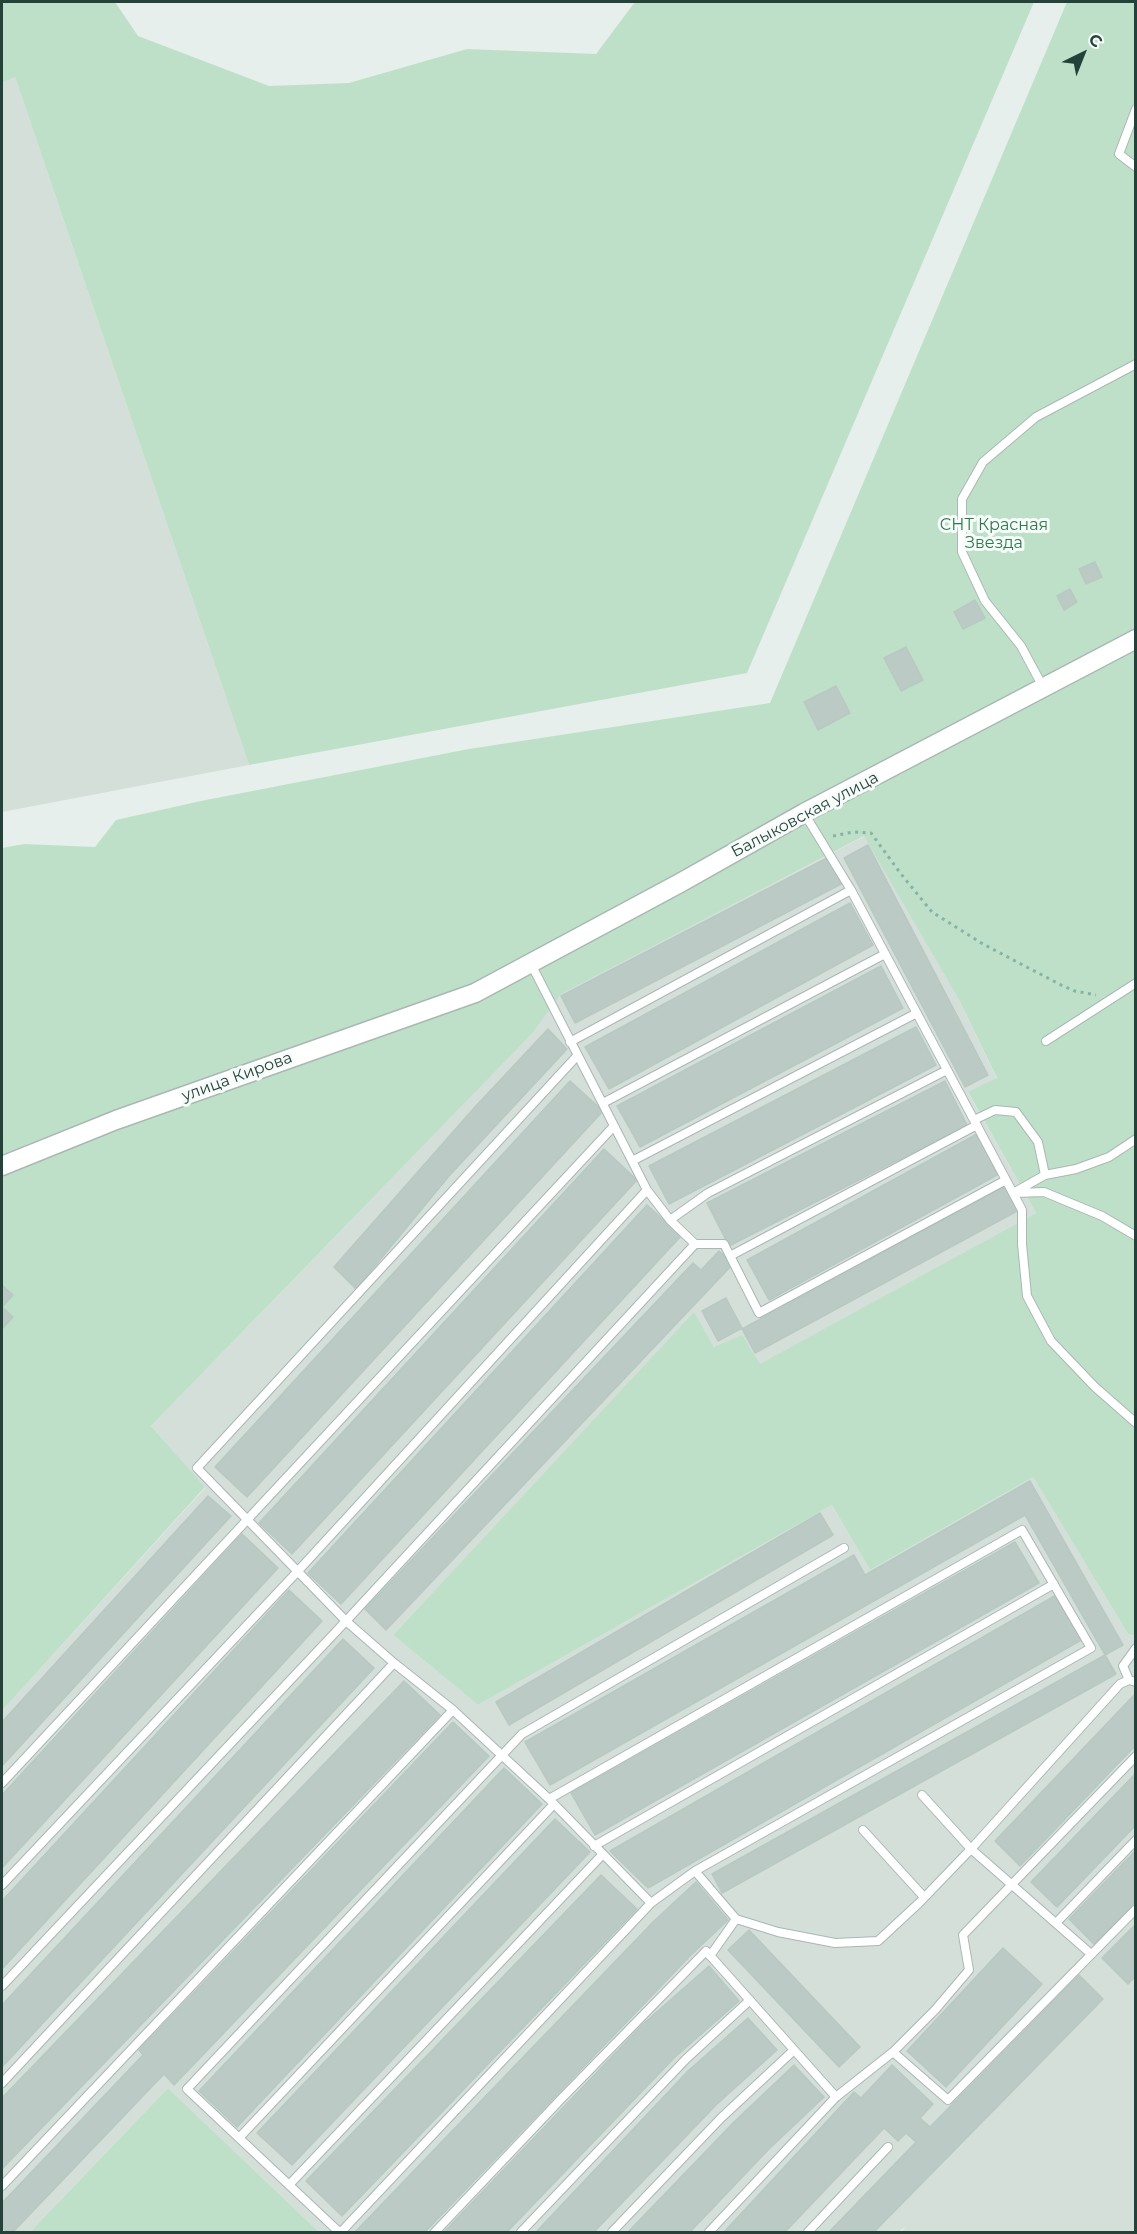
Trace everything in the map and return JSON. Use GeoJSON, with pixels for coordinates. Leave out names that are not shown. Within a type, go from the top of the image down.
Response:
{"type":"FeatureCollection","features":[{"type":"Feature","properties":{"kind":"street","name":"Балыковская улица"},"geometry":{"type":"LineString","coordinates":[[475,993],[680,883],[804,813],[1136,639]]}},
{"type":"Feature","properties":{"kind":"street","name":"улица Кирова"},"geometry":{"type":"LineString","coordinates":[[2,1166],[117,1120],[475,993]]}},
{"type":"Feature","properties":{"kind":"lane"},"geometry":{"type":"LineString","coordinates":[[1136,109],[1119,154],[1136,167]]}},
{"type":"Feature","properties":{"kind":"lane"},"geometry":{"type":"LineString","coordinates":[[1044,689],[1021,646],[985,602],[962,552],[962,499],[983,462],[1036,417],[1136,364]]}},
{"type":"Feature","properties":{"kind":"lane"},"geometry":{"type":"LineString","coordinates":[[804,813],[851,890],[1022,1210],[1022,1244],[1027,1296],[1051,1341],[1095,1387],[1136,1423]]}},
{"type":"Feature","properties":{"kind":"lane"},"geometry":{"type":"LineString","coordinates":[[570,1042],[851,890]]}},
{"type":"Feature","properties":{"kind":"lane"},"geometry":{"type":"LineString","coordinates":[[603,1102],[885,954]]}},
{"type":"Feature","properties":{"kind":"lane"},"geometry":{"type":"LineString","coordinates":[[530,963],[577,1056],[634,1160],[647,1190],[670,1220],[695,1244],[723,1244],[759,1313],[1006,1180]]}},
{"type":"Feature","properties":{"kind":"lane"},"geometry":{"type":"LineString","coordinates":[[1046,1041],[1136,983]]}},
{"type":"Feature","properties":{"kind":"lane"},"geometry":{"type":"LineString","coordinates":[[634,1160],[917,1013]]}},
{"type":"Feature","properties":{"kind":"lane"},"geometry":{"type":"LineString","coordinates":[[577,1056],[197,1468],[345,1621],[394,1664],[453,1710],[502,1755],[651,1903]]}},
{"type":"Feature","properties":{"kind":"lane"},"geometry":{"type":"LineString","coordinates":[[670,1220],[708,1193],[948,1070]]}},
{"type":"Feature","properties":{"kind":"lane"},"geometry":{"type":"LineString","coordinates":[[730,1256],[995,1110],[1016,1113],[1038,1142],[1045,1175]]}},
{"type":"Feature","properties":{"kind":"lane"},"geometry":{"type":"LineString","coordinates":[[2,1783],[614,1126]]}},
{"type":"Feature","properties":{"kind":"lane"},"geometry":{"type":"LineString","coordinates":[[1013,1193],[1045,1175],[1076,1169],[1109,1156],[1136,1139]]}},
{"type":"Feature","properties":{"kind":"lane"},"geometry":{"type":"LineString","coordinates":[[2,1885],[298,1571],[647,1190]]}},
{"type":"Feature","properties":{"kind":"lane"},"geometry":{"type":"LineString","coordinates":[[1013,1193],[1044,1192],[1102,1216],[1136,1236]]}},
{"type":"Feature","properties":{"kind":"lane"},"geometry":{"type":"LineString","coordinates":[[2,1986],[695,1244]]}},
{"type":"Feature","properties":{"kind":"lane"},"geometry":{"type":"LineString","coordinates":[[239,2138],[551,1802],[1022,1530],[1091,1648],[695,1871],[651,1903],[340,2232],[289,2185],[239,2138],[187,2089],[522,1734],[844,1548]]}},
{"type":"Feature","properties":{"kind":"lane"},"geometry":{"type":"LineString","coordinates":[[594,1846],[1054,1584]]}},
{"type":"Feature","properties":{"kind":"lane"},"geometry":{"type":"LineString","coordinates":[[695,1871],[736,1920],[778,1932],[835,1943],[878,1941],[971,1849],[1120,1684],[1132,1681],[1123,1666],[1136,1648]]}},
{"type":"Feature","properties":{"kind":"lane"},"geometry":{"type":"LineString","coordinates":[[2,2082],[394,1664]]}},
{"type":"Feature","properties":{"kind":"lane"},"geometry":{"type":"LineString","coordinates":[[2,2186],[453,1710]]}},
{"type":"Feature","properties":{"kind":"lane"},"geometry":{"type":"LineString","coordinates":[[709,2232],[836,2097],[893,2052],[935,2010],[969,1970],[963,1935],[1136,1756]]}},
{"type":"Feature","properties":{"kind":"lane"},"geometry":{"type":"LineString","coordinates":[[922,1795],[971,1849],[1090,1954]]}},
{"type":"Feature","properties":{"kind":"lane"},"geometry":{"type":"LineString","coordinates":[[863,1830],[924,1897]]}},
{"type":"Feature","properties":{"kind":"lane"},"geometry":{"type":"LineString","coordinates":[[1056,1923],[1136,1839]]}},
{"type":"Feature","properties":{"kind":"lane"},"geometry":{"type":"LineString","coordinates":[[289,2185],[603,1854]]}},
{"type":"Feature","properties":{"kind":"lane"},"geometry":{"type":"LineString","coordinates":[[893,2052],[948,2100],[1136,1909]]}},
{"type":"Feature","properties":{"kind":"lane"},"geometry":{"type":"LineString","coordinates":[[710,1956],[736,1920]]}},
{"type":"Feature","properties":{"kind":"lane"},"geometry":{"type":"LineString","coordinates":[[435,2232],[706,1951],[836,2097]]}},
{"type":"Feature","properties":{"kind":"lane"},"geometry":{"type":"LineString","coordinates":[[521,2232],[686,2059],[750,2000]]}},
{"type":"Feature","properties":{"kind":"lane"},"geometry":{"type":"LineString","coordinates":[[612,2232],[721,2118],[794,2050]]}},
{"type":"Feature","properties":{"kind":"lane"},"geometry":{"type":"LineString","coordinates":[[807,2232],[888,2147]]}},
{"type":"Feature","properties":{"kind":"path"},"geometry":{"type":"LineString","coordinates":[[819,838],[853,832],[871,832],[932,912],[983,944],[1068,988],[1112,998]]}},
{"type":"Feature","properties":{"kind":"shaded area"},"geometry":{"type":"Polygon","coordinates":[[[15,77],[249,765],[2,812],[2,83],[15,77]]]}},
{"type":"Feature","properties":{"kind":"shaded area"},"geometry":{"type":"Polygon","coordinates":[[[865,836],[959,1000],[997,1079],[968,1093],[1036,1213],[760,1365],[714,1347],[694,1313],[393,1635],[478,1705],[832,1505],[870,1570],[1033,1477],[1128,1634],[1135,1636],[1135,2232],[901,2232],[906,2226],[899,2232],[319,2232],[168,2088],[30,2232],[2,2232],[2,1711],[205,1488],[151,1426],[532,1034],[561,993],[865,836]]]}},
{"type":"Feature","properties":{"kind":"green space"},"geometry":{"type":"Polygon","coordinates":[[[2,2],[115,2],[138,36],[269,86],[349,83],[467,49],[596,54],[635,2],[1034,2],[747,673],[249,765],[15,77],[2,83],[2,2]]]}},
{"type":"Feature","properties":{"kind":"green space","name":"СНТ Красная Звезда"},"geometry":{"type":"Polygon","coordinates":[[[1067,2],[1135,2],[1135,1636],[1128,1634],[1033,1477],[870,1570],[832,1505],[478,1705],[393,1635],[694,1312],[714,1347],[742,1335],[760,1364],[1036,1213],[968,1092],[997,1078],[959,1000],[864,836],[561,994],[532,1034],[151,1426],[205,1487],[2,1711],[2,848],[24,844],[95,847],[116,820],[201,801],[469,749],[770,703],[1067,2]]]}},
{"type":"Feature","properties":{"kind":"green space"},"geometry":{"type":"Polygon","coordinates":[[[168,2088],[319,2232],[30,2232],[168,2088]]]}},
{"type":"Feature","properties":{"kind":"building"},"geometry":{"type":"Polygon","coordinates":[[[1095,562],[1102,577],[1086,584],[1079,569],[1095,562]]]}},
{"type":"Feature","properties":{"kind":"building"},"geometry":{"type":"Polygon","coordinates":[[[1070,589],[1077,602],[1064,610],[1057,596],[1070,589]]]}},
{"type":"Feature","properties":{"kind":"building"},"geometry":{"type":"Polygon","coordinates":[[[975,600],[985,618],[963,629],[954,612],[975,600]]]}},
{"type":"Feature","properties":{"kind":"building"},"geometry":{"type":"Polygon","coordinates":[[[906,647],[923,680],[901,691],[884,658],[906,647]]]}},
{"type":"Feature","properties":{"kind":"building"},"geometry":{"type":"Polygon","coordinates":[[[836,686],[850,713],[818,730],[804,702],[836,686]]]}},
{"type":"Feature","properties":{"kind":"building"},"geometry":{"type":"Polygon","coordinates":[[[868,845],[988,1075],[965,1087],[844,858],[868,845]]]}},
{"type":"Feature","properties":{"kind":"building"},"geometry":{"type":"Polygon","coordinates":[[[829,857],[843,883],[575,1023],[561,996],[829,857]]]}},
{"type":"Feature","properties":{"kind":"building"},"geometry":{"type":"Polygon","coordinates":[[[850,903],[873,945],[609,1089],[585,1047],[850,903]]]}},
{"type":"Feature","properties":{"kind":"building"},"geometry":{"type":"Polygon","coordinates":[[[881,966],[903,1008],[640,1147],[617,1106],[881,966]]]}},
{"type":"Feature","properties":{"kind":"building"},"geometry":{"type":"Polygon","coordinates":[[[916,1027],[936,1065],[669,1204],[649,1166],[916,1027]]]}},
{"type":"Feature","properties":{"kind":"building"},"geometry":{"type":"Polygon","coordinates":[[[548,1029],[567,1049],[449,1176],[356,1289],[334,1267],[474,1108],[548,1029]]]}},
{"type":"Feature","properties":{"kind":"building"},"geometry":{"type":"Polygon","coordinates":[[[570,1081],[603,1111],[247,1497],[215,1467],[570,1081]]]}},
{"type":"Feature","properties":{"kind":"building"},"geometry":{"type":"Polygon","coordinates":[[[945,1081],[967,1125],[729,1246],[707,1203],[945,1081]]]}},
{"type":"Feature","properties":{"kind":"building"},"geometry":{"type":"Polygon","coordinates":[[[977,1134],[999,1174],[769,1300],[747,1260],[977,1134]]]}},
{"type":"Feature","properties":{"kind":"building"},"geometry":{"type":"Polygon","coordinates":[[[604,1149],[637,1180],[292,1554],[259,1523],[604,1149]]]}},
{"type":"Feature","properties":{"kind":"building"},"geometry":{"type":"Polygon","coordinates":[[[1006,1186],[1019,1210],[755,1353],[742,1329],[1006,1186]]]}},
{"type":"Feature","properties":{"kind":"building"},"geometry":{"type":"Polygon","coordinates":[[[647,1205],[681,1236],[341,1604],[308,1573],[647,1205]]]}},
{"type":"Feature","properties":{"kind":"building"},"geometry":{"type":"Polygon","coordinates":[[[719,1251],[733,1264],[386,1630],[365,1609],[693,1263],[701,1270],[719,1251]]]}},
{"type":"Feature","properties":{"kind":"building"},"geometry":{"type":"Polygon","coordinates":[[[2,1285],[13,1295],[2,1307],[2,1285]]]}},
{"type":"Feature","properties":{"kind":"building"},"geometry":{"type":"Polygon","coordinates":[[[726,1298],[742,1328],[718,1341],[702,1311],[726,1298]]]}},
{"type":"Feature","properties":{"kind":"building"},"geometry":{"type":"Polygon","coordinates":[[[2,1307],[13,1317],[2,1329],[2,1307]]]}},
{"type":"Feature","properties":{"kind":"building"},"geometry":{"type":"Polygon","coordinates":[[[1030,1481],[1123,1645],[1105,1655],[1025,1515],[550,1785],[525,1742],[854,1555],[865,1575],[1030,1481]]]}},
{"type":"Feature","properties":{"kind":"building"},"geometry":{"type":"Polygon","coordinates":[[[208,1496],[231,1516],[2,1766],[2,1722],[208,1496]]]}},
{"type":"Feature","properties":{"kind":"building"},"geometry":{"type":"Polygon","coordinates":[[[820,1513],[833,1535],[509,1725],[496,1702],[820,1513]]]}},
{"type":"Feature","properties":{"kind":"building"},"geometry":{"type":"Polygon","coordinates":[[[242,1534],[278,1568],[2,1868],[2,1795],[242,1534]]]}},
{"type":"Feature","properties":{"kind":"building"},"geometry":{"type":"Polygon","coordinates":[[[1015,1542],[1039,1583],[595,1835],[571,1793],[1015,1542]]]}},
{"type":"Feature","properties":{"kind":"building"},"geometry":{"type":"Polygon","coordinates":[[[289,1590],[322,1621],[2,1969],[2,1901],[289,1590]]]}},
{"type":"Feature","properties":{"kind":"building"},"geometry":{"type":"Polygon","coordinates":[[[1058,1594],[1083,1639],[648,1888],[610,1851],[1058,1594]]]}},
{"type":"Feature","properties":{"kind":"building"},"geometry":{"type":"Polygon","coordinates":[[[343,1639],[374,1668],[2,2067],[2,2005],[343,1639]]]}},
{"type":"Feature","properties":{"kind":"building"},"geometry":{"type":"Polygon","coordinates":[[[1105,1655],[1116,1674],[722,1893],[712,1874],[1105,1655]]]}},
{"type":"Feature","properties":{"kind":"building"},"geometry":{"type":"Polygon","coordinates":[[[404,1681],[440,1715],[2,2169],[2,2098],[404,1681]]]}},
{"type":"Feature","properties":{"kind":"building"},"geometry":{"type":"Polygon","coordinates":[[[1135,1694],[1136,1745],[1020,1866],[995,1841],[1135,1694]]]}},
{"type":"Feature","properties":{"kind":"building"},"geometry":{"type":"Polygon","coordinates":[[[453,1722],[489,1756],[174,2085],[164,2074],[13,2232],[7,2232],[2,2227],[2,2203],[143,2055],[139,2050],[453,1722]]]}},
{"type":"Feature","properties":{"kind":"building"},"geometry":{"type":"Polygon","coordinates":[[[504,1768],[542,1804],[237,2127],[199,2091],[504,1768]]]}},
{"type":"Feature","properties":{"kind":"building"},"geometry":{"type":"Polygon","coordinates":[[[1136,1773],[1136,1825],[1057,1907],[1031,1882],[1136,1773]]]}},
{"type":"Feature","properties":{"kind":"building"},"geometry":{"type":"Polygon","coordinates":[[[555,1819],[590,1852],[292,2165],[257,2133],[555,1819]]]}},
{"type":"Feature","properties":{"kind":"building"},"geometry":{"type":"Polygon","coordinates":[[[1136,1850],[1136,1901],[1094,1944],[1069,1919],[1136,1850]]]}},
{"type":"Feature","properties":{"kind":"building"},"geometry":{"type":"Polygon","coordinates":[[[601,1875],[637,1909],[342,2216],[306,2181],[601,1875]]]}},
{"type":"Feature","properties":{"kind":"building"},"geometry":{"type":"Polygon","coordinates":[[[696,1882],[728,1920],[690,1956],[425,2232],[355,2232],[654,1921],[696,1882]]]}},
{"type":"Feature","properties":{"kind":"building"},"geometry":{"type":"Polygon","coordinates":[[[1136,1924],[1136,1976],[1128,1984],[1102,1958],[1136,1924]]]}},
{"type":"Feature","properties":{"kind":"building"},"geometry":{"type":"Polygon","coordinates":[[[749,1930],[860,2047],[839,2067],[728,1950],[749,1930]]]}},
{"type":"Feature","properties":{"kind":"building"},"geometry":{"type":"Polygon","coordinates":[[[1003,1948],[1042,1984],[946,2087],[907,2051],[1003,1948]]]}},
{"type":"Feature","properties":{"kind":"building"},"geometry":{"type":"Polygon","coordinates":[[[709,1966],[739,2001],[674,2058],[507,2232],[444,2232],[643,2024],[709,1966]]]}},
{"type":"Feature","properties":{"kind":"building"},"geometry":{"type":"Polygon","coordinates":[[[1079,1975],[1103,1999],[874,2232],[829,2232],[916,2142],[906,2133],[898,2141],[884,2128],[785,2232],[724,2232],[854,2092],[861,2098],[892,2065],[933,2104],[920,2118],[930,2127],[1079,1975]]]}},
{"type":"Feature","properties":{"kind":"building"},"geometry":{"type":"Polygon","coordinates":[[[748,2018],[777,2050],[717,2104],[594,2232],[536,2232],[688,2071],[748,2018]]]}},
{"type":"Feature","properties":{"kind":"building"},"geometry":{"type":"Polygon","coordinates":[[[794,2065],[824,2097],[769,2149],[690,2232],[628,2232],[734,2122],[794,2065]]]}}]}
